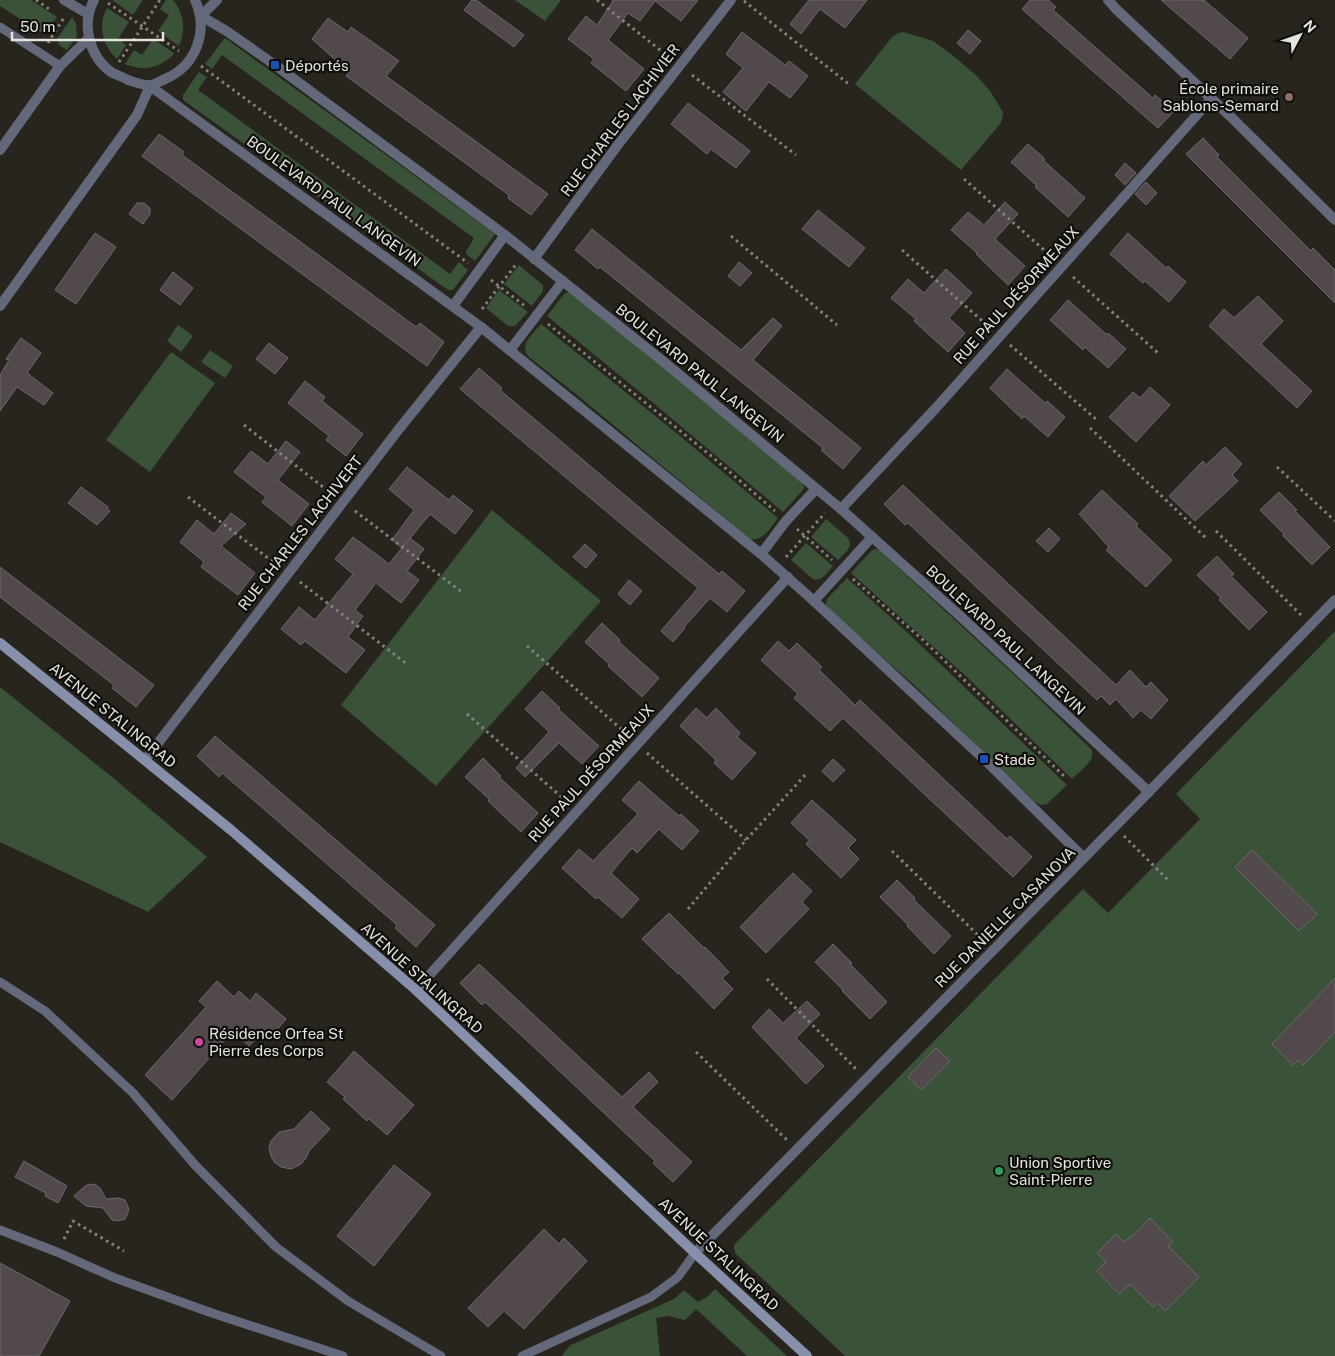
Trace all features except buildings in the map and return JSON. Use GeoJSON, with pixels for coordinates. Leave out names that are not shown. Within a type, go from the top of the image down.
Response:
{"type":"FeatureCollection","features":[{"type":"Feature","properties":{"kind":"street"},"geometry":{"type":"LineString","coordinates":[[94,0],[88,14],[89,38],[93,52],[101,63],[112,72]]}},
{"type":"Feature","properties":{"kind":"street"},"geometry":{"type":"LineString","coordinates":[[0,306],[137,115],[150,86],[181,70],[191,59],[198,46],[201,31],[201,16],[195,0]]}},
{"type":"Feature","properties":{"kind":"street"},"geometry":{"type":"LineString","coordinates":[[201,16],[217,0]]}},
{"type":"Feature","properties":{"kind":"street","name":"RUE CHARLES LACHIVIER"},"geometry":{"type":"LineString","coordinates":[[534,259],[617,146],[731,0]]}},
{"type":"Feature","properties":{"kind":"street"},"geometry":{"type":"LineString","coordinates":[[1103,0],[1116,9]]}},
{"type":"Feature","properties":{"kind":"street"},"geometry":{"type":"LineString","coordinates":[[1108,0],[1335,220]]}},
{"type":"Feature","properties":{"kind":"street"},"geometry":{"type":"LineString","coordinates":[[68,3],[88,14]]}},
{"type":"Feature","properties":{"kind":"street","name":"BOULEVARD PAUL LANGEVIN"},"geometry":{"type":"LineString","coordinates":[[201,16],[228,32],[275,65],[505,235],[672,368],[838,506],[959,615],[1149,792]]}},
{"type":"Feature","properties":{"kind":"street"},"geometry":{"type":"LineString","coordinates":[[0,150],[60,66],[89,38]]}},
{"type":"Feature","properties":{"kind":"street","name":"BOULEVARD PAUL LANGEVIN"},"geometry":{"type":"LineString","coordinates":[[112,72],[132,81],[150,86],[453,306],[510,350],[761,554],[814,600],[984,760],[1084,858]]}},
{"type":"Feature","properties":{"kind":"street","name":"RUE PAUL DÉSORMEAUX"},"geometry":{"type":"LineString","coordinates":[[838,506],[936,409],[1212,99]]}},
{"type":"Feature","properties":{"kind":"street"},"geometry":{"type":"LineString","coordinates":[[453,306],[505,235]]}},
{"type":"Feature","properties":{"kind":"street"},"geometry":{"type":"LineString","coordinates":[[510,350],[563,281]]}},
{"type":"Feature","properties":{"kind":"street","name":"RUE CHARLES LACHIVERT"},"geometry":{"type":"LineString","coordinates":[[145,760],[399,429],[477,324]]}},
{"type":"Feature","properties":{"kind":"street"},"geometry":{"type":"LineString","coordinates":[[761,554],[786,521],[816,489]]}},
{"type":"Feature","properties":{"kind":"street"},"geometry":{"type":"LineString","coordinates":[[814,600],[872,537]]}},
{"type":"Feature","properties":{"kind":"street","name":"RUE PAUL DÉSORMEAUX"},"geometry":{"type":"LineString","coordinates":[[416,990],[788,577]]}},
{"type":"Feature","properties":{"kind":"street","name":"RUE DANIELLE CASANOVA"},"geometry":{"type":"LineString","coordinates":[[695,1253],[867,1080],[1335,600]]}},
{"type":"Feature","properties":{"kind":"street","name":"AVENUE STALINGRAD"},"geometry":{"type":"LineString","coordinates":[[0,643],[231,830],[416,990],[807,1356]]}},
{"type":"Feature","properties":{"kind":"lane"},"geometry":{"type":"LineString","coordinates":[[0,27],[60,66]]}},
{"type":"Feature","properties":{"kind":"lane"},"geometry":{"type":"LineString","coordinates":[[0,982],[45,1011],[133,1093],[195,1165],[276,1247],[348,1301],[441,1356]]}},
{"type":"Feature","properties":{"kind":"lane"},"geometry":{"type":"LineString","coordinates":[[0,1230],[57,1252],[115,1278],[209,1312],[343,1356]]}},
{"type":"Feature","properties":{"kind":"lane"},"geometry":{"type":"LineString","coordinates":[[522,1356],[541,1352],[651,1297],[678,1277],[695,1253]]}},
{"type":"Feature","properties":{"kind":"path"},"geometry":{"type":"LineString","coordinates":[[36,0],[64,18]]}},
{"type":"Feature","properties":{"kind":"path"},"geometry":{"type":"LineString","coordinates":[[103,0],[191,59],[537,315],[710,455],[842,569],[923,640],[1065,777]]}},
{"type":"Feature","properties":{"kind":"path"},"geometry":{"type":"LineString","coordinates":[[112,72],[160,0]]}},
{"type":"Feature","properties":{"kind":"path"},"geometry":{"type":"LineString","coordinates":[[597,0],[796,155]]}},
{"type":"Feature","properties":{"kind":"path"},"geometry":{"type":"LineString","coordinates":[[742,0],[850,85]]}},
{"type":"Feature","properties":{"kind":"path"},"geometry":{"type":"LineString","coordinates":[[41,54],[64,18],[68,3]]}},
{"type":"Feature","properties":{"kind":"path"},"geometry":{"type":"LineString","coordinates":[[731,236],[838,325]]}},
{"type":"Feature","properties":{"kind":"path"},"geometry":{"type":"LineString","coordinates":[[477,324],[500,286],[525,252]]}},
{"type":"Feature","properties":{"kind":"path"},"geometry":{"type":"LineString","coordinates":[[1090,428],[1208,540]]}},
{"type":"Feature","properties":{"kind":"path"},"geometry":{"type":"LineString","coordinates":[[1278,467],[1335,521]]}},
{"type":"Feature","properties":{"kind":"path"},"geometry":{"type":"LineString","coordinates":[[776,569],[804,536],[838,506]]}},
{"type":"Feature","properties":{"kind":"path"},"geometry":{"type":"LineString","coordinates":[[1216,532],[1311,626]]}},
{"type":"Feature","properties":{"kind":"path"},"geometry":{"type":"LineString","coordinates":[[467,714],[577,811]]}},
{"type":"Feature","properties":{"kind":"path"},"geometry":{"type":"LineString","coordinates":[[688,908],[807,773]]}},
{"type":"Feature","properties":{"kind":"path"},"geometry":{"type":"LineString","coordinates":[[1114,827],[1169,881]]}},
{"type":"Feature","properties":{"kind":"path"},"geometry":{"type":"LineString","coordinates":[[892,851],[993,949]]}},
{"type":"Feature","properties":{"kind":"path"},"geometry":{"type":"LineString","coordinates":[[767,979],[867,1080]]}},
{"type":"Feature","properties":{"kind":"path"},"geometry":{"type":"LineString","coordinates":[[696,1052],[797,1150]]}},
{"type":"Feature","properties":{"kind":"path"},"geometry":{"type":"LineString","coordinates":[[57,1252],[73,1221],[124,1251]]}},
{"type":"Feature","properties":{"kind":"green space"},"geometry":{"type":"Polygon","coordinates":[[[0,0],[31,0],[57,17],[45,35],[0,6],[0,0]]]}},
{"type":"Feature","properties":{"kind":"green space"},"geometry":{"type":"Polygon","coordinates":[[[112,0],[143,0],[133,15],[112,0]]]}},
{"type":"Feature","properties":{"kind":"green space"},"geometry":{"type":"Polygon","coordinates":[[[166,0],[173,0],[182,16],[183,34],[179,46],[158,31],[169,15],[160,9],[166,0]]]}},
{"type":"Feature","properties":{"kind":"green space"},"geometry":{"type":"Polygon","coordinates":[[[515,0],[561,0],[545,21],[515,0]]]}},
{"type":"Feature","properties":{"kind":"green space"},"geometry":{"type":"Polygon","coordinates":[[[107,8],[129,22],[118,39],[126,45],[117,59],[108,48],[103,35],[102,22],[107,8]]]}},
{"type":"Feature","properties":{"kind":"green space"},"geometry":{"type":"Polygon","coordinates":[[[72,17],[76,24],[77,36],[67,50],[58,44],[59,41],[57,39],[72,17]]]}},
{"type":"Feature","properties":{"kind":"green space"},"geometry":{"type":"Polygon","coordinates":[[[904,32],[933,41],[951,54],[976,75],[990,91],[1003,112],[1000,124],[961,170],[855,84],[892,37],[904,32]]]}},
{"type":"Feature","properties":{"kind":"green space"},"geometry":{"type":"Polygon","coordinates":[[[225,38],[495,234],[475,261],[466,252],[474,238],[222,55],[212,69],[205,64],[225,38]]]}},
{"type":"Feature","properties":{"kind":"green space"},"geometry":{"type":"Polygon","coordinates":[[[153,39],[174,53],[173,55],[156,66],[138,68],[125,64],[134,50],[142,55],[153,39]]]}},
{"type":"Feature","properties":{"kind":"green space"},"geometry":{"type":"Polygon","coordinates":[[[199,72],[207,77],[198,90],[450,274],[459,262],[468,270],[453,290],[448,290],[183,100],[183,95],[199,72]]]}},
{"type":"Feature","properties":{"kind":"green space"},"geometry":{"type":"Polygon","coordinates":[[[519,265],[543,285],[543,291],[532,306],[504,284],[519,265]]]}},
{"type":"Feature","properties":{"kind":"green space"},"geometry":{"type":"Polygon","coordinates":[[[499,290],[528,312],[515,326],[508,326],[486,308],[499,290]]]}},
{"type":"Feature","properties":{"kind":"green space"},"geometry":{"type":"Polygon","coordinates":[[[568,292],[640,347],[802,482],[803,490],[783,512],[547,316],[564,294],[568,292]]]}},
{"type":"Feature","properties":{"kind":"green space"},"geometry":{"type":"Polygon","coordinates":[[[541,324],[778,518],[766,533],[759,538],[750,539],[529,357],[526,353],[526,344],[541,324]]]}},
{"type":"Feature","properties":{"kind":"green space"},"geometry":{"type":"Polygon","coordinates":[[[178,325],[193,336],[181,352],[167,341],[178,325]]]}},
{"type":"Feature","properties":{"kind":"green space"},"geometry":{"type":"Polygon","coordinates":[[[210,350],[233,366],[225,378],[201,362],[210,350]]]}},
{"type":"Feature","properties":{"kind":"green space"},"geometry":{"type":"Polygon","coordinates":[[[171,352],[215,383],[150,472],[106,440],[171,352]]]}},
{"type":"Feature","properties":{"kind":"green space"},"geometry":{"type":"Polygon","coordinates":[[[492,510],[601,601],[436,786],[341,705],[492,510]]]}},
{"type":"Feature","properties":{"kind":"green space"},"geometry":{"type":"Polygon","coordinates":[[[826,519],[850,541],[848,550],[838,560],[811,537],[826,519]]]}},
{"type":"Feature","properties":{"kind":"green space"},"geometry":{"type":"Polygon","coordinates":[[[806,543],[833,566],[824,576],[816,580],[791,560],[806,543]]]}},
{"type":"Feature","properties":{"kind":"green space"},"geometry":{"type":"Polygon","coordinates":[[[875,549],[879,550],[1021,681],[1092,750],[1089,762],[1072,779],[967,677],[851,573],[875,549]]]}},
{"type":"Feature","properties":{"kind":"green space"},"geometry":{"type":"Polygon","coordinates":[[[847,578],[909,634],[1067,785],[1047,804],[1041,805],[1035,802],[913,684],[828,609],[827,599],[847,578]]]}},
{"type":"Feature","properties":{"kind":"green space"},"geometry":{"type":"Polygon","coordinates":[[[1335,631],[1335,1356],[845,1356],[735,1253],[734,1245],[1083,889],[1108,913],[1200,819],[1176,794],[1335,631]]]}},
{"type":"Feature","properties":{"kind":"green space"},"geometry":{"type":"Polygon","coordinates":[[[0,687],[112,777],[207,857],[148,912],[0,842],[0,687]]]}},
{"type":"Feature","properties":{"kind":"green space"},"geometry":{"type":"Polygon","coordinates":[[[715,1289],[787,1356],[747,1356],[696,1309],[685,1320],[668,1316],[656,1318],[660,1356],[562,1356],[571,1345],[674,1299],[684,1290],[698,1302],[715,1289]]]}},
{"type":"Feature","properties":{"kind":"place","name":"Déportés"},"geometry":{"type":"Point","coordinates":[275,65]}},
{"type":"Feature","properties":{"kind":"place","name":"École primaire Sablons-Semard"},"geometry":{"type":"Point","coordinates":[1289,97]}},
{"type":"Feature","properties":{"kind":"place","name":"Stade"},"geometry":{"type":"Point","coordinates":[984,759]}},
{"type":"Feature","properties":{"kind":"place","name":"Résidence Orfea St Pierre des Corps"},"geometry":{"type":"Point","coordinates":[199,1042]}},
{"type":"Feature","properties":{"kind":"place","name":"Union Sportive Saint-Pierre"},"geometry":{"type":"Point","coordinates":[999,1171]}}]}
